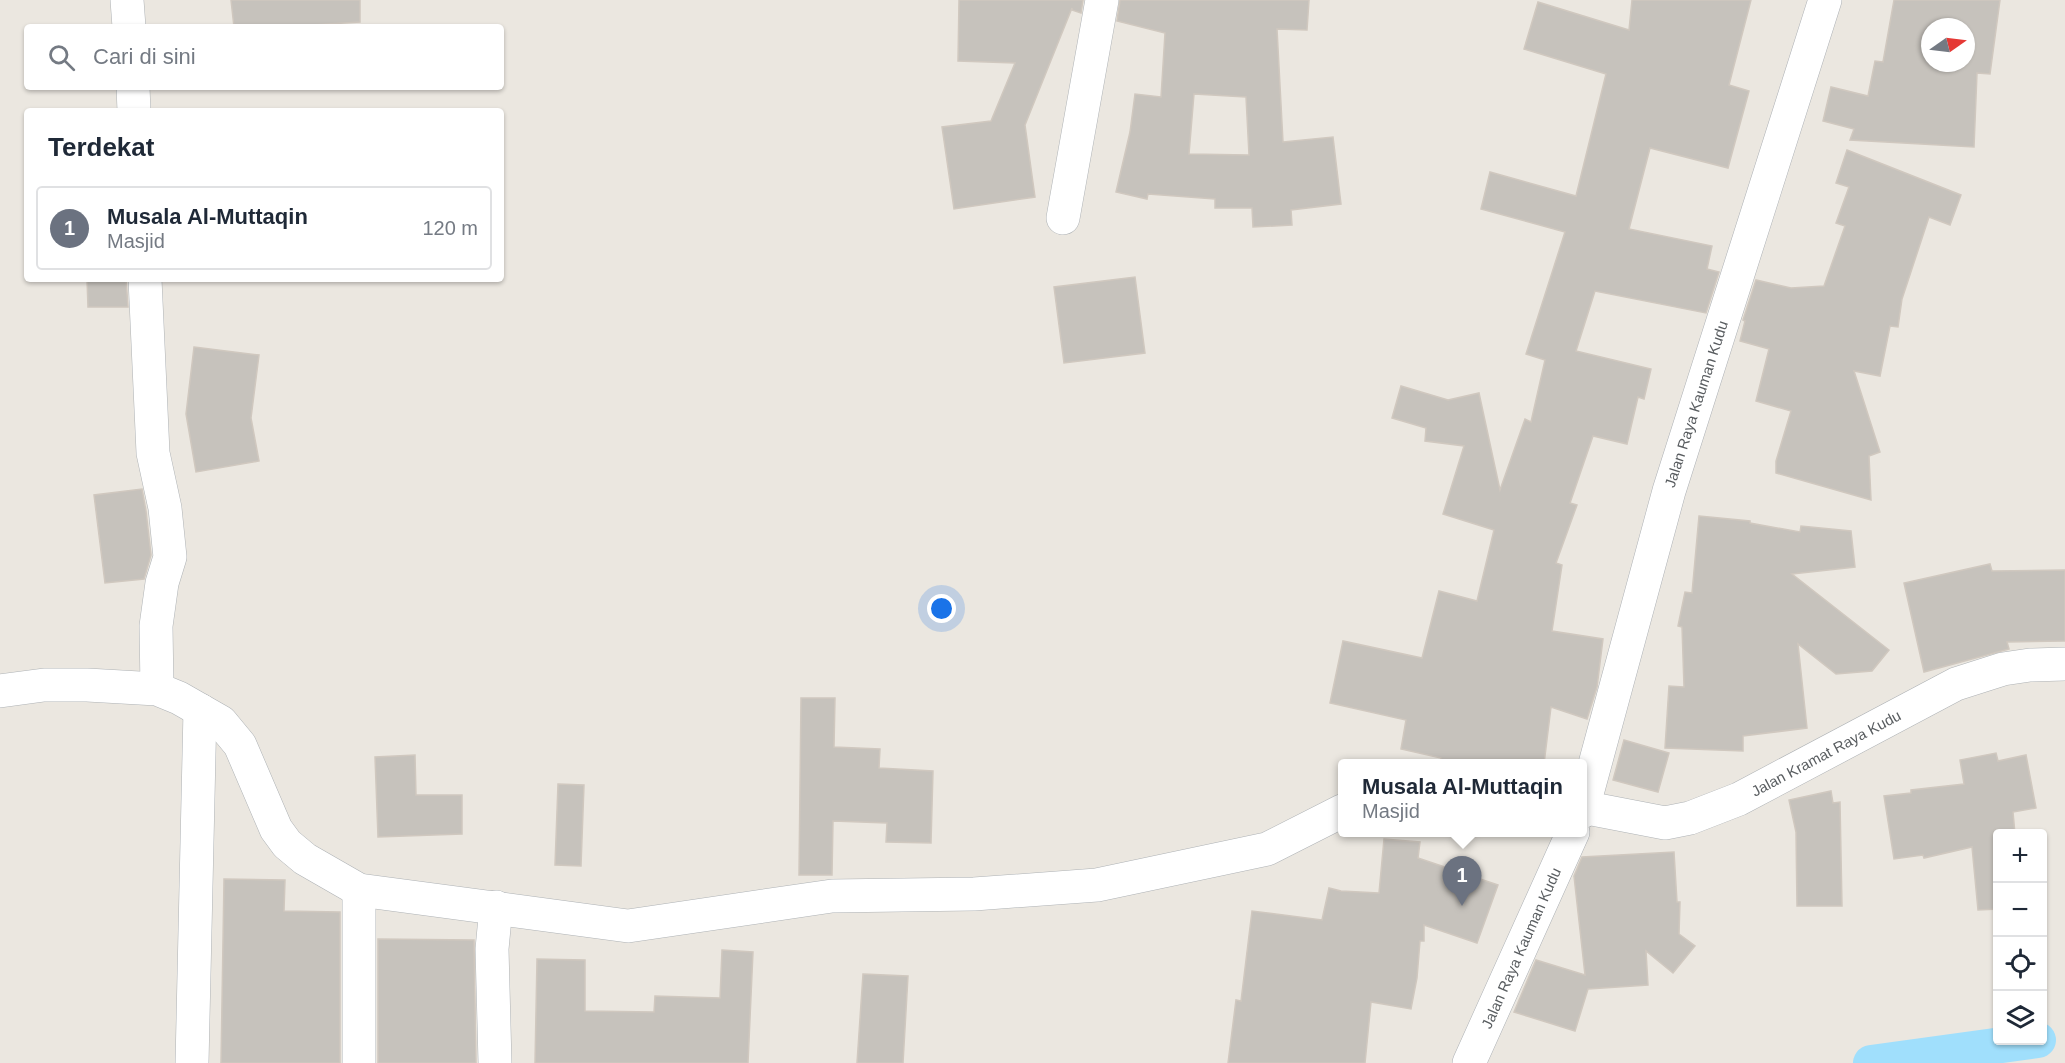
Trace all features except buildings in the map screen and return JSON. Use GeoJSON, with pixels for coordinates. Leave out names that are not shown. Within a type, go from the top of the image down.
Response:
{"type":"FeatureCollection","features":[{"type":"Feature","properties":{"kind":"street"},"geometry":{"type":"LineString","coordinates":[[127,0],[129,24]]}},
{"type":"Feature","properties":{"kind":"street"},"geometry":{"type":"LineString","coordinates":[[1063,218],[1102,0]]}},
{"type":"Feature","properties":{"kind":"street","name":"Jalan Raya Kauman Kudu"},"geometry":{"type":"LineString","coordinates":[[1587,790],[1669,491],[1825,0]]}},
{"type":"Feature","properties":{"kind":"street"},"geometry":{"type":"LineString","coordinates":[[133,90],[134,108]]}},
{"type":"Feature","properties":{"kind":"street"},"geometry":{"type":"LineString","coordinates":[[145,282],[153,453],[166,516],[170,557],[162,584],[156,627],[157,689]]}},
{"type":"Feature","properties":{"kind":"street","name":"Jalan Kramat Raya Kudu"},"geometry":{"type":"LineString","coordinates":[[1587,816],[1665,823],[1690,818],[1739,799],[1956,684],[2002,669],[2065,664]]}},
{"type":"Feature","properties":{"kind":"street"},"geometry":{"type":"LineString","coordinates":[[0,691],[44,684],[87,685],[157,689],[180,698],[221,722],[240,744],[276,829],[287,844],[305,859],[359,890],[628,926],[832,896],[974,894],[1097,885],[1267,849],[1338,813]]}},
{"type":"Feature","properties":{"kind":"street"},"geometry":{"type":"LineString","coordinates":[[192,1063],[200,710]]}},
{"type":"Feature","properties":{"kind":"street","name":"Jalan Raya Kauman Kudu"},"geometry":{"type":"LineString","coordinates":[[1469,1063],[1570,837]]}},
{"type":"Feature","properties":{"kind":"street"},"geometry":{"type":"LineString","coordinates":[[359,890],[359,1063]]}},
{"type":"Feature","properties":{"kind":"street"},"geometry":{"type":"LineString","coordinates":[[495,1063],[492,949],[496,908]]}},
{"type":"Feature","properties":{"kind":"waterway"},"geometry":{"type":"LineString","coordinates":[[1871,1063],[2002,1045]]}},
{"type":"Feature","properties":{"kind":"place","name":"Musala Al-Muttaqin"},"geometry":{"type":"Point","coordinates":[1462,906]}}]}
